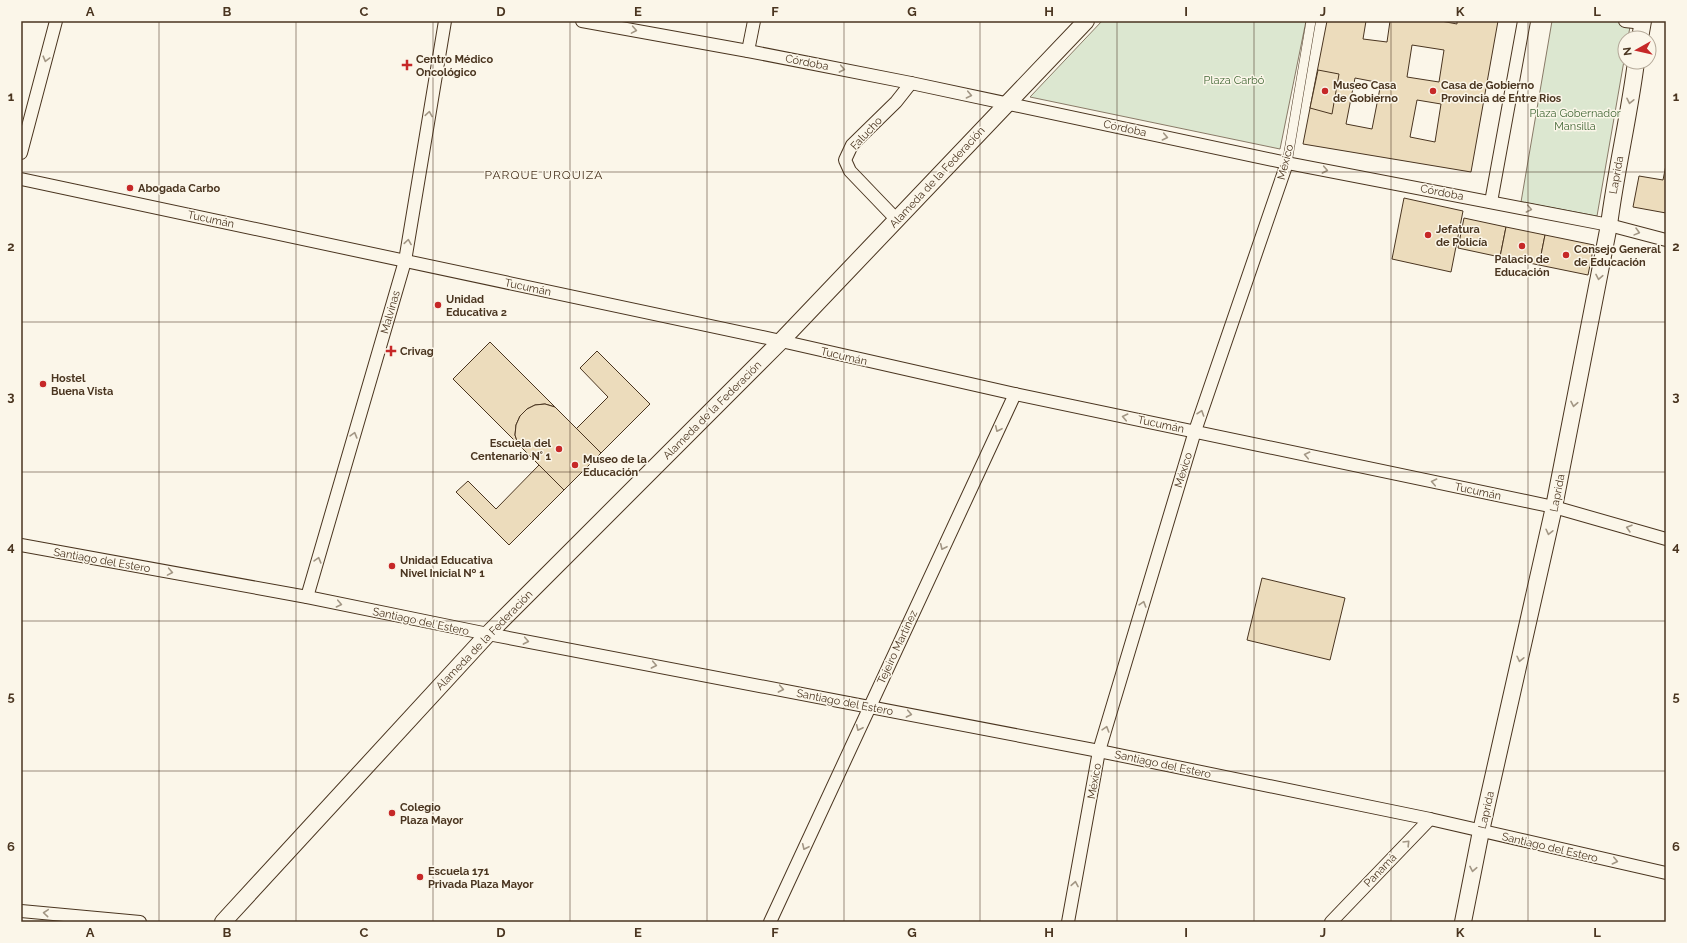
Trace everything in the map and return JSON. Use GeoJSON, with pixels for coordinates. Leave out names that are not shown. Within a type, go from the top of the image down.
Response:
{"type":"FeatureCollection","features":[{"type":"Feature","properties":{"kind":"street"},"geometry":{"type":"LineString","coordinates":[[21,153],[56,21]]}},
{"type":"Feature","properties":{"kind":"street","name":"Malvinas"},"geometry":{"type":"LineString","coordinates":[[307,597],[405,260],[444,21]]}},
{"type":"Feature","properties":{"kind":"street","name":"Córdoba"},"geometry":{"type":"LineString","coordinates":[[582,21],[748,51],[911,83],[1287,163],[1609,225],[1666,240]]}},
{"type":"Feature","properties":{"kind":"street"},"geometry":{"type":"LineString","coordinates":[[748,51],[754,21]]}},
{"type":"Feature","properties":{"kind":"street","name":"Alameda de la Federación"},"geometry":{"type":"LineString","coordinates":[[222,922],[488,634],[781,341],[1086,21]]}},
{"type":"Feature","properties":{"kind":"street","name":"México"},"geometry":{"type":"LineString","coordinates":[[1068,922],[1099,751],[1195,431],[1287,163],[1311,21]]}},
{"type":"Feature","properties":{"kind":"street"},"geometry":{"type":"LineString","coordinates":[[1491,202],[1524,21]]}},
{"type":"Feature","properties":{"kind":"street"},"geometry":{"type":"LineString","coordinates":[[1624,21],[1642,27]]}},
{"type":"Feature","properties":{"kind":"street","name":"Laprida"},"geometry":{"type":"LineString","coordinates":[[1463,922],[1481,831],[1554,507],[1609,225],[1613,192],[1635,70]]}},
{"type":"Feature","properties":{"kind":"street","name":"Falucho"},"geometry":{"type":"LineString","coordinates":[[897,220],[850,172],[845,160],[852,145],[896,102],[911,83]]}},
{"type":"Feature","properties":{"kind":"street","name":"Tucumán"},"geometry":{"type":"LineString","coordinates":[[21,178],[781,341],[1015,394],[1554,507],[1666,539]]}},
{"type":"Feature","properties":{"kind":"street","name":"Tejeiro Martínez"},"geometry":{"type":"LineString","coordinates":[[770,922],[1015,394]]}},
{"type":"Feature","properties":{"kind":"street","name":"Santiago del Estero"},"geometry":{"type":"LineString","coordinates":[[21,545],[307,597],[488,634],[1099,751],[1430,819],[1666,873]]}},
{"type":"Feature","properties":{"kind":"street","name":"Panamá"},"geometry":{"type":"LineString","coordinates":[[1332,922],[1430,819]]}},
{"type":"Feature","properties":{"kind":"street"},"geometry":{"type":"LineString","coordinates":[[21,911],[140,922]]}},
{"type":"Feature","properties":{"kind":"green space","name":"Plaza Carbó"},"geometry":{"type":"Polygon","coordinates":[[[1102,21],[1306,21],[1280,149],[1030,97],[1102,21]]]}},
{"type":"Feature","properties":{"kind":"green space","name":"Plaza Gobernador Mansilla"},"geometry":{"type":"Polygon","coordinates":[[[1552,21],[1631,21],[1629,30],[1617,30],[1617,70],[1622,70],[1597,216],[1521,202],[1552,21]]]}},
{"type":"Feature","properties":{"kind":"building","name":"Casa de Gobierno Provincia de Entre Rios"},"geometry":{"type":"Polygon","coordinates":[[[1327,21],[1366,21],[1363,39],[1387,42],[1390,21],[1441,21],[1457,24],[1457,21],[1498,21],[1471,172],[1303,144],[1327,21]],[[1412,45],[1407,77],[1439,82],[1444,50],[1412,45]],[[1355,78],[1346,124],[1372,129],[1381,83],[1355,78]],[[1417,100],[1410,137],[1435,142],[1441,104],[1417,100]]]}},
{"type":"Feature","properties":{"kind":"building","name":"Museo Casa de Gobierno"},"geometry":{"type":"Polygon","coordinates":[[[1318,70],[1339,74],[1332,114],[1310,108],[1318,70]]]}},
{"type":"Feature","properties":{"kind":"building"},"geometry":{"type":"Polygon","coordinates":[[[1666,165],[1666,213],[1633,207],[1639,176],[1663,180],[1666,165]]]}},
{"type":"Feature","properties":{"kind":"building","name":"Jefatura de Policía"},"geometry":{"type":"Polygon","coordinates":[[[1404,198],[1463,211],[1451,272],[1392,259],[1404,198]]]}},
{"type":"Feature","properties":{"kind":"building"},"geometry":{"type":"Polygon","coordinates":[[[1464,218],[1506,227],[1500,257],[1458,248],[1464,218]]]}},
{"type":"Feature","properties":{"kind":"building","name":"Palacio de Educación"},"geometry":{"type":"Polygon","coordinates":[[[1506,227],[1545,235],[1539,265],[1500,257],[1506,227]]]}},
{"type":"Feature","properties":{"kind":"building","name":"Consejo General de Educación"},"geometry":{"type":"Polygon","coordinates":[[[1545,235],[1594,245],[1588,275],[1539,265],[1545,235]]]}},
{"type":"Feature","properties":{"kind":"building"},"geometry":{"type":"Polygon","coordinates":[[[490,342],[555,407],[545,404],[535,405],[527,409],[520,416],[516,425],[515,435],[518,444],[453,379],[490,342]]]}},
{"type":"Feature","properties":{"kind":"building"},"geometry":{"type":"Polygon","coordinates":[[[597,351],[650,404],[601,453],[576,429],[608,397],[580,368],[597,351]]]}},
{"type":"Feature","properties":{"kind":"building","name":"Escuela del Centenario N° 1"},"geometry":{"type":"Polygon","coordinates":[[[545,404],[555,407],[601,453],[564,490],[518,444],[515,435],[516,425],[520,416],[527,409],[535,405],[545,404]]]}},
{"type":"Feature","properties":{"kind":"building"},"geometry":{"type":"Polygon","coordinates":[[[539,465],[564,490],[509,545],[456,492],[468,481],[496,509],[539,465]]]}},
{"type":"Feature","properties":{"kind":"building"},"geometry":{"type":"Polygon","coordinates":[[[1262,578],[1345,598],[1330,660],[1247,640],[1262,578]]]}},
{"type":"Feature","properties":{"kind":"place","name":"Centro Médico Oncológico"},"geometry":{"type":"Point","coordinates":[407,65]}},
{"type":"Feature","properties":{"kind":"place","name":"Museo Casa de Gobierno"},"geometry":{"type":"Point","coordinates":[1325,91]}},
{"type":"Feature","properties":{"kind":"place","name":"Casa de Gobierno Provincia de Entre Rios"},"geometry":{"type":"Point","coordinates":[1433,91]}},
{"type":"Feature","properties":{"kind":"place","name":"Abogada Carbo"},"geometry":{"type":"Point","coordinates":[130,188]}},
{"type":"Feature","properties":{"kind":"place","name":"Jefatura de Policía"},"geometry":{"type":"Point","coordinates":[1428,235]}},
{"type":"Feature","properties":{"kind":"place","name":"Palacio de Educación"},"geometry":{"type":"Point","coordinates":[1522,246]}},
{"type":"Feature","properties":{"kind":"place","name":"Consejo General de Educación"},"geometry":{"type":"Point","coordinates":[1566,255]}},
{"type":"Feature","properties":{"kind":"place","name":"Unidad Educativa 2"},"geometry":{"type":"Point","coordinates":[438,305]}},
{"type":"Feature","properties":{"kind":"place","name":"Crivag"},"geometry":{"type":"Point","coordinates":[391,351]}},
{"type":"Feature","properties":{"kind":"place","name":"Hostel Buena Vista"},"geometry":{"type":"Point","coordinates":[43,384]}},
{"type":"Feature","properties":{"kind":"place","name":"Escuela del Centenario N° 1"},"geometry":{"type":"Point","coordinates":[559,449]}},
{"type":"Feature","properties":{"kind":"place","name":"Museo de la Educación"},"geometry":{"type":"Point","coordinates":[575,465]}},
{"type":"Feature","properties":{"kind":"place","name":"Unidad Educativa Nivel Inicial Nº 1"},"geometry":{"type":"Point","coordinates":[392,566]}},
{"type":"Feature","properties":{"kind":"place","name":"Colegio Plaza Mayor"},"geometry":{"type":"Point","coordinates":[392,813]}},
{"type":"Feature","properties":{"kind":"place","name":"Escuela 171 Privada Plaza Mayor"},"geometry":{"type":"Point","coordinates":[420,877]}},
{"type":"Feature","properties":{"kind":"district","name":"PARQUE URQUIZA"},"geometry":{"type":"Point","coordinates":[544,175]}}]}
